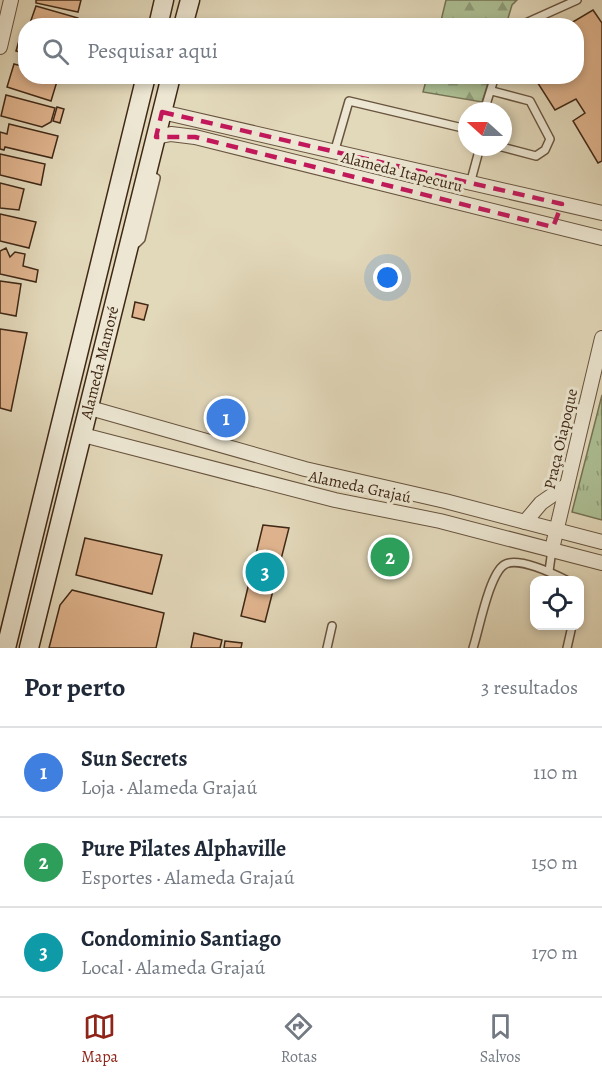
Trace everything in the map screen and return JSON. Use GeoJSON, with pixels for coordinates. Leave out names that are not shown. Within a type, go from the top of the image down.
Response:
{"type":"FeatureCollection","features":[{"type":"Feature","properties":{"kind":"main road"},"geometry":{"type":"LineString","coordinates":[[160,18],[164,0]]}},
{"type":"Feature","properties":{"kind":"main road"},"geometry":{"type":"LineString","coordinates":[[185,18],[190,0]]}},
{"type":"Feature","properties":{"kind":"main road","name":"Alameda Mamoré"},"geometry":{"type":"LineString","coordinates":[[6,648],[144,84]]}},
{"type":"Feature","properties":{"kind":"main road","name":"Alameda Mamoré"},"geometry":{"type":"LineString","coordinates":[[29,648],[169,84]]}},
{"type":"Feature","properties":{"kind":"main road"},"geometry":{"type":"LineString","coordinates":[[107,238],[131,243]]}},
{"type":"Feature","properties":{"kind":"street"},"geometry":{"type":"LineString","coordinates":[[0,47],[11,0]]}},
{"type":"Feature","properties":{"kind":"street","name":"Alameda Itapecuru"},"geometry":{"type":"LineString","coordinates":[[162,112],[602,213]]}},
{"type":"Feature","properties":{"kind":"street"},"geometry":{"type":"LineString","coordinates":[[195,136],[200,122]]}},
{"type":"Feature","properties":{"kind":"street","name":"Alameda Itapecuru"},"geometry":{"type":"LineString","coordinates":[[156,137],[171,134],[195,136],[602,238]]}},
{"type":"Feature","properties":{"kind":"street"},"geometry":{"type":"LineString","coordinates":[[554,227],[562,204]]}},
{"type":"Feature","properties":{"kind":"street"},"geometry":{"type":"LineString","coordinates":[[568,231],[571,214],[577,207]]}},
{"type":"Feature","properties":{"kind":"street","name":"Praça Oiapoque"},"geometry":{"type":"LineString","coordinates":[[552,549],[602,338]]}},
{"type":"Feature","properties":{"kind":"street","name":"Alameda Grajaú"},"geometry":{"type":"LineString","coordinates":[[90,408],[305,469],[445,501],[602,542]]}},
{"type":"Feature","properties":{"kind":"street"},"geometry":{"type":"LineString","coordinates":[[107,440],[113,416],[118,415]]}},
{"type":"Feature","properties":{"kind":"street","name":"Alameda Grajaú"},"geometry":{"type":"LineString","coordinates":[[83,435],[297,490],[440,521],[602,563]]}},
{"type":"Feature","properties":{"kind":"street"},"geometry":{"type":"LineString","coordinates":[[273,484],[279,462]]}},
{"type":"Feature","properties":{"kind":"street"},"geometry":{"type":"LineString","coordinates":[[297,490],[299,475],[305,469]]}},
{"type":"Feature","properties":{"kind":"street"},"geometry":{"type":"LineString","coordinates":[[525,522],[541,503],[567,485]]}},
{"type":"Feature","properties":{"kind":"street"},"geometry":{"type":"LineString","coordinates":[[440,521],[445,501]]}},
{"type":"Feature","properties":{"kind":"lane"},"geometry":{"type":"LineString","coordinates":[[537,18],[577,0]]}},
{"type":"Feature","properties":{"kind":"lane"},"geometry":{"type":"LineString","coordinates":[[488,102],[493,84]]}},
{"type":"Feature","properties":{"kind":"lane"},"geometry":{"type":"LineString","coordinates":[[492,91],[530,101],[550,139],[545,150],[536,156],[512,150]]}},
{"type":"Feature","properties":{"kind":"lane"},"geometry":{"type":"LineString","coordinates":[[334,153],[349,101],[458,127]]}},
{"type":"Feature","properties":{"kind":"lane"},"geometry":{"type":"LineString","coordinates":[[470,184],[478,156]]}},
{"type":"Feature","properties":{"kind":"lane"},"geometry":{"type":"LineString","coordinates":[[549,571],[552,549]]}},
{"type":"Feature","properties":{"kind":"lane"},"geometry":{"type":"LineString","coordinates":[[473,648],[496,575],[504,565],[515,562],[549,571],[558,576]]}},
{"type":"Feature","properties":{"kind":"lane"},"geometry":{"type":"LineString","coordinates":[[327,648],[332,626]]}},
{"type":"Feature","properties":{"kind":"lane"},"geometry":{"type":"LineString","coordinates":[[567,648],[571,630]]}},
{"type":"Feature","properties":{"kind":"highlighted area"},"geometry":{"type":"Polygon","coordinates":[[[162,112],[562,204],[553,227],[195,137],[156,137],[162,112]]]}},
{"type":"Feature","properties":{"kind":"green space"},"geometry":{"type":"Polygon","coordinates":[[[446,0],[517,0],[512,5],[508,18],[442,18],[446,0]]]}},
{"type":"Feature","properties":{"kind":"green space"},"geometry":{"type":"Polygon","coordinates":[[[425,84],[488,84],[482,102],[423,92],[425,84]]]}},
{"type":"Feature","properties":{"kind":"green space"},"geometry":{"type":"Polygon","coordinates":[[[602,395],[602,520],[572,512],[602,395]]]}},
{"type":"Feature","properties":{"kind":"building"},"geometry":{"type":"Polygon","coordinates":[[[36,0],[81,0],[78,12],[36,3],[36,0]]]}},
{"type":"Feature","properties":{"kind":"building"},"geometry":{"type":"Polygon","coordinates":[[[36,6],[78,18],[32,18],[36,6]]]}},
{"type":"Feature","properties":{"kind":"building"},"geometry":{"type":"Polygon","coordinates":[[[593,10],[602,23],[602,161],[598,163],[573,121],[585,113],[576,99],[555,110],[538,84],[584,84],[584,18],[580,18],[593,10]]]}},
{"type":"Feature","properties":{"kind":"building"},"geometry":{"type":"Polygon","coordinates":[[[14,64],[18,65],[18,84],[56,84],[51,101],[7,87],[14,64]]]}},
{"type":"Feature","properties":{"kind":"building"},"geometry":{"type":"Polygon","coordinates":[[[6,95],[55,108],[51,122],[42,127],[1,116],[6,95]]]}},
{"type":"Feature","properties":{"kind":"building"},"geometry":{"type":"Polygon","coordinates":[[[57,107],[64,109],[60,123],[53,121],[57,107]]]}},
{"type":"Feature","properties":{"kind":"building"},"geometry":{"type":"Polygon","coordinates":[[[9,124],[58,136],[52,158],[5,147],[4,150],[0,149],[0,132],[7,134],[9,124]]]}},
{"type":"Feature","properties":{"kind":"building"},"geometry":{"type":"Polygon","coordinates":[[[0,154],[45,164],[41,185],[0,175],[0,154]]]}},
{"type":"Feature","properties":{"kind":"building"},"geometry":{"type":"Polygon","coordinates":[[[0,183],[24,189],[19,210],[0,208],[0,183]]]}},
{"type":"Feature","properties":{"kind":"building"},"geometry":{"type":"Polygon","coordinates":[[[0,214],[36,222],[29,248],[0,241],[0,214]]]}},
{"type":"Feature","properties":{"kind":"building"},"geometry":{"type":"Polygon","coordinates":[[[6,248],[10,257],[15,252],[25,254],[23,266],[38,270],[36,282],[0,274],[0,251],[6,248]]]}},
{"type":"Feature","properties":{"kind":"building"},"geometry":{"type":"Polygon","coordinates":[[[0,281],[21,284],[16,316],[0,313],[0,281]]]}},
{"type":"Feature","properties":{"kind":"building"},"geometry":{"type":"Polygon","coordinates":[[[135,302],[148,305],[144,320],[132,317],[135,302]]]}},
{"type":"Feature","properties":{"kind":"building"},"geometry":{"type":"Polygon","coordinates":[[[0,329],[27,333],[11,411],[0,408],[0,329]]]}},
{"type":"Feature","properties":{"kind":"building"},"geometry":{"type":"Polygon","coordinates":[[[263,525],[289,528],[265,622],[241,616],[263,525]]]}},
{"type":"Feature","properties":{"kind":"building"},"geometry":{"type":"Polygon","coordinates":[[[85,538],[162,555],[152,594],[76,575],[85,538]]]}},
{"type":"Feature","properties":{"kind":"building"},"geometry":{"type":"Polygon","coordinates":[[[72,590],[164,613],[156,648],[49,648],[60,605],[72,590]]]}},
{"type":"Feature","properties":{"kind":"building"},"geometry":{"type":"Polygon","coordinates":[[[194,633],[222,640],[220,648],[191,648],[194,633]]]}},
{"type":"Feature","properties":{"kind":"building"},"geometry":{"type":"Polygon","coordinates":[[[225,641],[242,643],[241,648],[224,648],[225,641]]]}},
{"type":"Feature","properties":{"kind":"place","name":"Sun Secrets"},"geometry":{"type":"Point","coordinates":[226,418]}},
{"type":"Feature","properties":{"kind":"place","name":"Pure Pilates Alphaville"},"geometry":{"type":"Point","coordinates":[390,557]}},
{"type":"Feature","properties":{"kind":"place","name":"Condominio Santiago"},"geometry":{"type":"Point","coordinates":[265,572]}}]}
